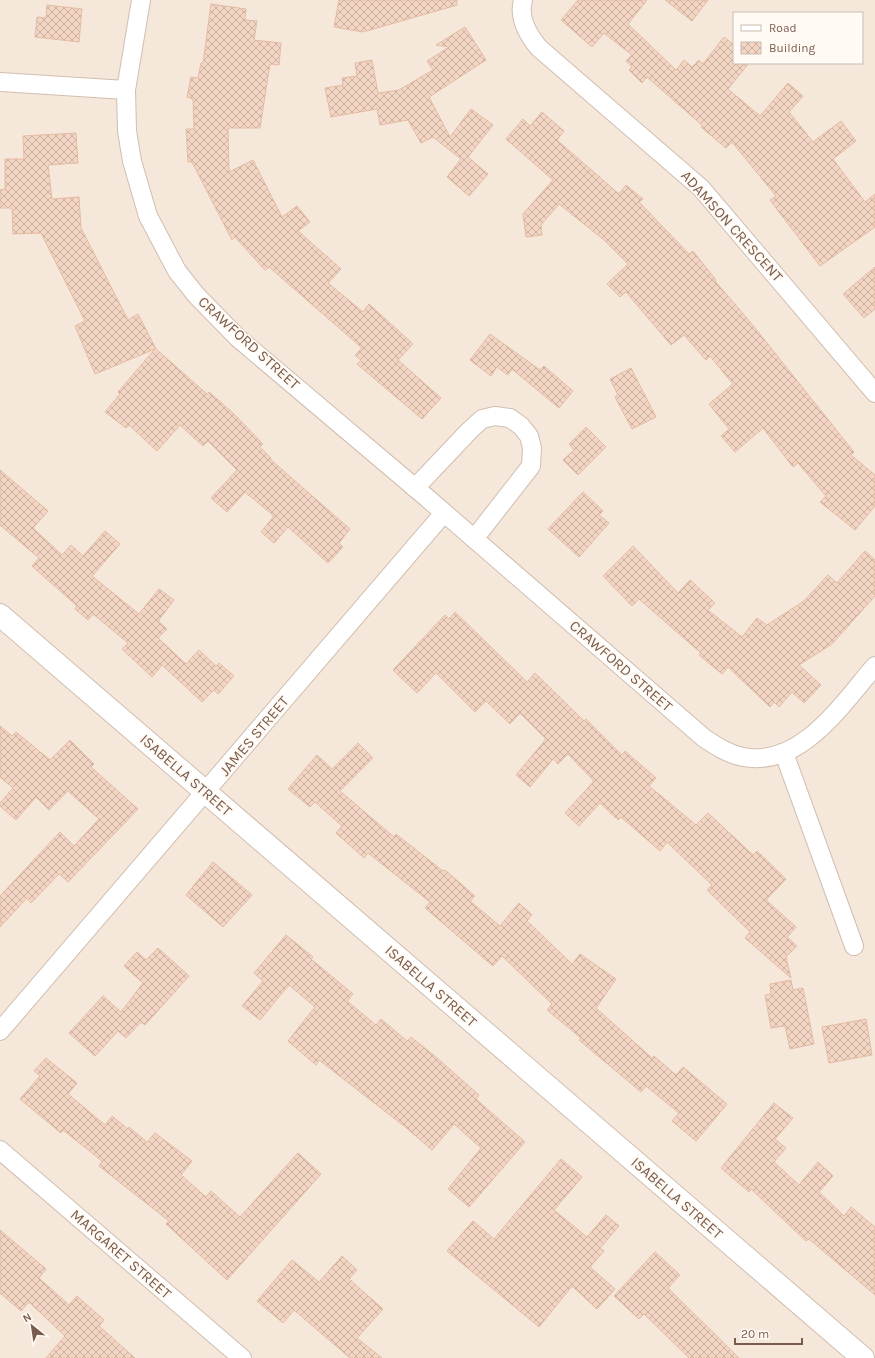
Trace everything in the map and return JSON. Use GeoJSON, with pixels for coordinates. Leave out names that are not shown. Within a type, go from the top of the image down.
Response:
{"type":"FeatureCollection","features":[{"type":"Feature","properties":{"kind":"street","name":"CRAWFORD STREET"},"geometry":{"type":"LineString","coordinates":[[141,0],[126,90],[127,131],[138,188],[148,216],[178,271],[196,295],[238,338],[444,512],[704,738],[723,750],[743,757],[768,758],[799,746],[815,733],[875,666]]}},
{"type":"Feature","properties":{"kind":"street","name":"ADAMSON CRESCENT"},"geometry":{"type":"LineString","coordinates":[[523,0],[521,5],[523,22],[529,37],[539,48],[701,188],[875,393]]}},
{"type":"Feature","properties":{"kind":"street"},"geometry":{"type":"LineString","coordinates":[[0,82],[126,90]]}},
{"type":"Feature","properties":{"kind":"street"},"geometry":{"type":"LineString","coordinates":[[415,488],[468,430],[482,419],[495,416],[510,418],[521,426],[529,436],[532,448],[531,466],[474,539]]}},
{"type":"Feature","properties":{"kind":"street","name":"JAMES STREET"},"geometry":{"type":"LineString","coordinates":[[0,1031],[444,512]]}},
{"type":"Feature","properties":{"kind":"street","name":"ISABELLA STREET"},"geometry":{"type":"LineString","coordinates":[[0,615],[863,1358]]}},
{"type":"Feature","properties":{"kind":"street"},"geometry":{"type":"LineString","coordinates":[[784,753],[854,946]]}},
{"type":"Feature","properties":{"kind":"street","name":"MARGARET STREET"},"geometry":{"type":"LineString","coordinates":[[0,1150],[242,1358]]}},
{"type":"Feature","properties":{"kind":"shaded area"},"geometry":{"type":"Polygon","coordinates":[[[0,0],[875,0],[875,1358],[0,1358],[0,0]]]}},
{"type":"Feature","properties":{"kind":"building"},"geometry":{"type":"Polygon","coordinates":[[[339,0],[457,0],[457,5],[363,32],[334,27],[339,0]]]}},
{"type":"Feature","properties":{"kind":"building"},"geometry":{"type":"Polygon","coordinates":[[[578,0],[647,0],[628,24],[676,70],[684,60],[692,67],[699,60],[703,64],[724,37],[733,44],[733,64],[748,64],[728,89],[760,116],[788,83],[803,96],[789,112],[813,142],[841,121],[856,141],[833,159],[865,202],[875,194],[875,227],[820,266],[770,200],[776,196],[732,142],[726,148],[647,77],[642,83],[629,70],[632,67],[626,61],[632,55],[604,33],[592,47],[561,20],[578,0]]]}},
{"type":"Feature","properties":{"kind":"building"},"geometry":{"type":"Polygon","coordinates":[[[665,0],[708,0],[692,21],[665,0]]]}},
{"type":"Feature","properties":{"kind":"building"},"geometry":{"type":"Polygon","coordinates":[[[211,4],[246,9],[245,20],[257,21],[254,40],[281,43],[279,65],[270,64],[260,128],[228,128],[229,172],[253,160],[282,217],[297,206],[310,222],[298,231],[341,269],[328,283],[363,312],[369,304],[413,344],[398,360],[441,398],[422,419],[357,364],[361,360],[355,355],[362,348],[269,267],[265,270],[235,237],[232,240],[192,162],[188,162],[186,129],[194,129],[193,99],[187,97],[191,77],[198,78],[201,63],[203,63],[211,4]]]}},
{"type":"Feature","properties":{"kind":"building"},"geometry":{"type":"Polygon","coordinates":[[[47,5],[82,9],[79,42],[35,37],[37,17],[46,18],[47,5]]]}},
{"type":"Feature","properties":{"kind":"building"},"geometry":{"type":"Polygon","coordinates":[[[465,27],[486,60],[429,97],[450,137],[471,109],[493,125],[468,157],[488,174],[469,196],[447,177],[461,159],[433,137],[421,143],[408,120],[380,125],[377,109],[331,117],[325,88],[343,85],[342,78],[357,76],[355,63],[372,60],[378,93],[399,90],[433,70],[427,61],[449,47],[436,45],[465,27]]]}},
{"type":"Feature","properties":{"kind":"building"},"geometry":{"type":"Polygon","coordinates":[[[542,112],[564,131],[557,140],[619,194],[626,185],[643,199],[639,202],[689,254],[693,251],[716,280],[715,281],[751,323],[854,452],[851,455],[875,475],[875,506],[855,530],[820,502],[826,496],[798,463],[793,467],[763,428],[735,452],[721,436],[729,429],[709,404],[733,384],[710,356],[706,360],[684,335],[671,345],[626,292],[620,297],[607,284],[628,264],[604,240],[559,204],[541,225],[542,235],[526,237],[523,214],[553,180],[506,139],[523,119],[530,126],[542,112]]]}},
{"type":"Feature","properties":{"kind":"building"},"geometry":{"type":"Polygon","coordinates":[[[76,133],[78,163],[48,165],[52,199],[79,197],[81,228],[128,320],[138,314],[156,349],[207,394],[209,392],[233,413],[263,444],[260,447],[271,458],[270,459],[350,529],[339,543],[343,547],[328,563],[288,527],[274,543],[261,532],[274,516],[245,492],[227,512],[211,498],[237,470],[208,441],[203,446],[180,425],[157,451],[129,425],[126,428],[105,412],[120,394],[118,392],[155,349],[95,374],[75,326],[85,321],[41,233],[13,234],[12,208],[0,208],[0,190],[5,189],[5,159],[24,159],[23,136],[76,133]]]}},
{"type":"Feature","properties":{"kind":"building"},"geometry":{"type":"Polygon","coordinates":[[[875,267],[875,309],[864,318],[843,294],[875,267]]]}},
{"type":"Feature","properties":{"kind":"building"},"geometry":{"type":"Polygon","coordinates":[[[490,334],[540,370],[544,366],[573,391],[559,408],[512,369],[508,375],[497,367],[491,376],[470,360],[490,334]]]}},
{"type":"Feature","properties":{"kind":"building"},"geometry":{"type":"Polygon","coordinates":[[[631,368],[656,417],[632,429],[615,397],[618,395],[610,379],[631,368]]]}},
{"type":"Feature","properties":{"kind":"building"},"geometry":{"type":"Polygon","coordinates":[[[586,427],[606,447],[578,475],[563,460],[574,450],[569,444],[586,427]]]}},
{"type":"Feature","properties":{"kind":"building"},"geometry":{"type":"Polygon","coordinates":[[[0,470],[48,511],[33,528],[62,555],[71,545],[83,556],[105,531],[120,544],[92,576],[139,614],[159,589],[174,600],[158,621],[167,629],[158,638],[186,664],[199,650],[216,666],[219,663],[234,676],[218,694],[214,690],[202,702],[162,665],[152,677],[122,649],[128,643],[93,614],[88,620],[75,609],[77,606],[32,566],[39,558],[0,525],[0,470]]]}},
{"type":"Feature","properties":{"kind":"building"},"geometry":{"type":"Polygon","coordinates":[[[583,492],[603,511],[599,515],[609,523],[579,557],[548,529],[583,492]]]}},
{"type":"Feature","properties":{"kind":"building"},"geometry":{"type":"Polygon","coordinates":[[[633,546],[678,593],[690,580],[715,603],[708,610],[742,637],[757,618],[767,625],[804,601],[828,575],[837,583],[865,551],[875,560],[875,596],[832,644],[799,665],[821,685],[804,703],[792,692],[779,707],[774,702],[770,707],[728,667],[722,674],[699,655],[701,653],[639,599],[632,606],[603,576],[633,546]]]}},
{"type":"Feature","properties":{"kind":"building"},"geometry":{"type":"Polygon","coordinates":[[[455,612],[527,682],[535,673],[584,721],[586,719],[622,755],[625,751],[656,778],[649,786],[696,825],[708,813],[753,855],[757,851],[786,879],[766,900],[796,927],[787,937],[797,946],[786,957],[791,978],[745,938],[750,932],[707,890],[712,885],[667,842],[660,851],[621,817],[618,820],[600,803],[579,826],[565,813],[594,781],[568,754],[558,764],[553,759],[530,787],[516,775],[546,739],[520,713],[510,724],[486,701],[475,712],[436,673],[417,693],[393,670],[445,615],[449,619],[455,612]]]}},
{"type":"Feature","properties":{"kind":"building"},"geometry":{"type":"Polygon","coordinates":[[[0,726],[12,736],[16,732],[50,760],[70,740],[94,764],[91,767],[138,809],[68,882],[59,874],[31,903],[27,898],[0,927],[0,896],[60,832],[74,846],[99,819],[68,791],[49,810],[36,797],[16,820],[0,806],[0,803],[13,788],[0,777],[0,726]]]}},
{"type":"Feature","properties":{"kind":"building"},"geometry":{"type":"Polygon","coordinates":[[[358,743],[373,758],[340,791],[394,837],[396,834],[443,871],[445,870],[475,896],[470,901],[500,926],[519,903],[532,915],[527,921],[572,964],[580,954],[616,979],[596,1008],[652,1058],[654,1056],[676,1075],[683,1067],[727,1104],[696,1141],[672,1121],[679,1113],[646,1086],[641,1092],[579,1040],[581,1038],[547,1010],[552,1004],[502,956],[493,966],[425,908],[430,902],[368,853],[364,858],[336,833],[342,826],[315,802],[310,807],[288,789],[317,755],[332,769],[358,743]]]}},
{"type":"Feature","properties":{"kind":"building"},"geometry":{"type":"Polygon","coordinates":[[[213,862],[252,895],[223,927],[186,895],[213,862]]]}},
{"type":"Feature","properties":{"kind":"building"},"geometry":{"type":"Polygon","coordinates":[[[286,935],[313,957],[311,959],[353,994],[347,1001],[376,1025],[381,1019],[407,1041],[411,1037],[479,1095],[476,1099],[525,1142],[469,1207],[448,1189],[481,1148],[454,1124],[432,1150],[404,1126],[319,1060],[316,1065],[288,1041],[315,1007],[289,985],[260,1020],[242,1006],[263,981],[254,973],[286,935]]]}},
{"type":"Feature","properties":{"kind":"building"},"geometry":{"type":"Polygon","coordinates":[[[158,948],[189,976],[145,1025],[141,1022],[126,1038],[118,1031],[95,1056],[69,1033],[103,996],[121,1012],[143,983],[124,966],[137,952],[146,960],[158,948]]]}},
{"type":"Feature","properties":{"kind":"building"},"geometry":{"type":"Polygon","coordinates":[[[791,980],[793,990],[803,988],[814,1044],[790,1049],[785,1026],[771,1028],[765,995],[771,994],[770,984],[791,980]]]}},
{"type":"Feature","properties":{"kind":"building"},"geometry":{"type":"Polygon","coordinates":[[[866,1019],[872,1055],[829,1063],[822,1027],[866,1019]]]}},
{"type":"Feature","properties":{"kind":"building"},"geometry":{"type":"Polygon","coordinates":[[[46,1058],[77,1083],[68,1094],[105,1125],[112,1116],[128,1129],[129,1127],[147,1142],[155,1133],[192,1161],[181,1175],[206,1197],[211,1191],[240,1217],[298,1153],[321,1174],[227,1280],[166,1224],[169,1221],[99,1166],[102,1161],[63,1130],[61,1133],[20,1099],[40,1076],[34,1071],[46,1058]]]}},
{"type":"Feature","properties":{"kind":"building"},"geometry":{"type":"Polygon","coordinates":[[[774,1103],[793,1118],[775,1139],[786,1148],[774,1162],[799,1185],[818,1162],[833,1176],[819,1192],[844,1216],[851,1207],[875,1227],[875,1295],[809,1239],[806,1241],[751,1189],[749,1192],[721,1168],[774,1103]]]}},
{"type":"Feature","properties":{"kind":"building"},"geometry":{"type":"Polygon","coordinates":[[[561,1159],[582,1177],[554,1210],[587,1237],[606,1215],[619,1226],[600,1248],[604,1251],[590,1267],[615,1289],[597,1309],[572,1286],[539,1327],[447,1251],[473,1221],[494,1239],[561,1159]]]}},
{"type":"Feature","properties":{"kind":"building"},"geometry":{"type":"Polygon","coordinates":[[[0,1230],[46,1269],[39,1278],[69,1305],[77,1296],[104,1320],[99,1326],[135,1358],[46,1358],[65,1336],[29,1302],[21,1311],[0,1293],[0,1230]]]}},
{"type":"Feature","properties":{"kind":"building"},"geometry":{"type":"Polygon","coordinates":[[[655,1252],[680,1275],[668,1288],[739,1358],[689,1358],[644,1314],[639,1319],[614,1296],[655,1252]]]}},
{"type":"Feature","properties":{"kind":"building"},"geometry":{"type":"Polygon","coordinates":[[[342,1256],[357,1270],[349,1279],[383,1309],[357,1338],[382,1358],[350,1358],[294,1310],[283,1323],[257,1301],[292,1260],[319,1282],[342,1256]]]}}]}
